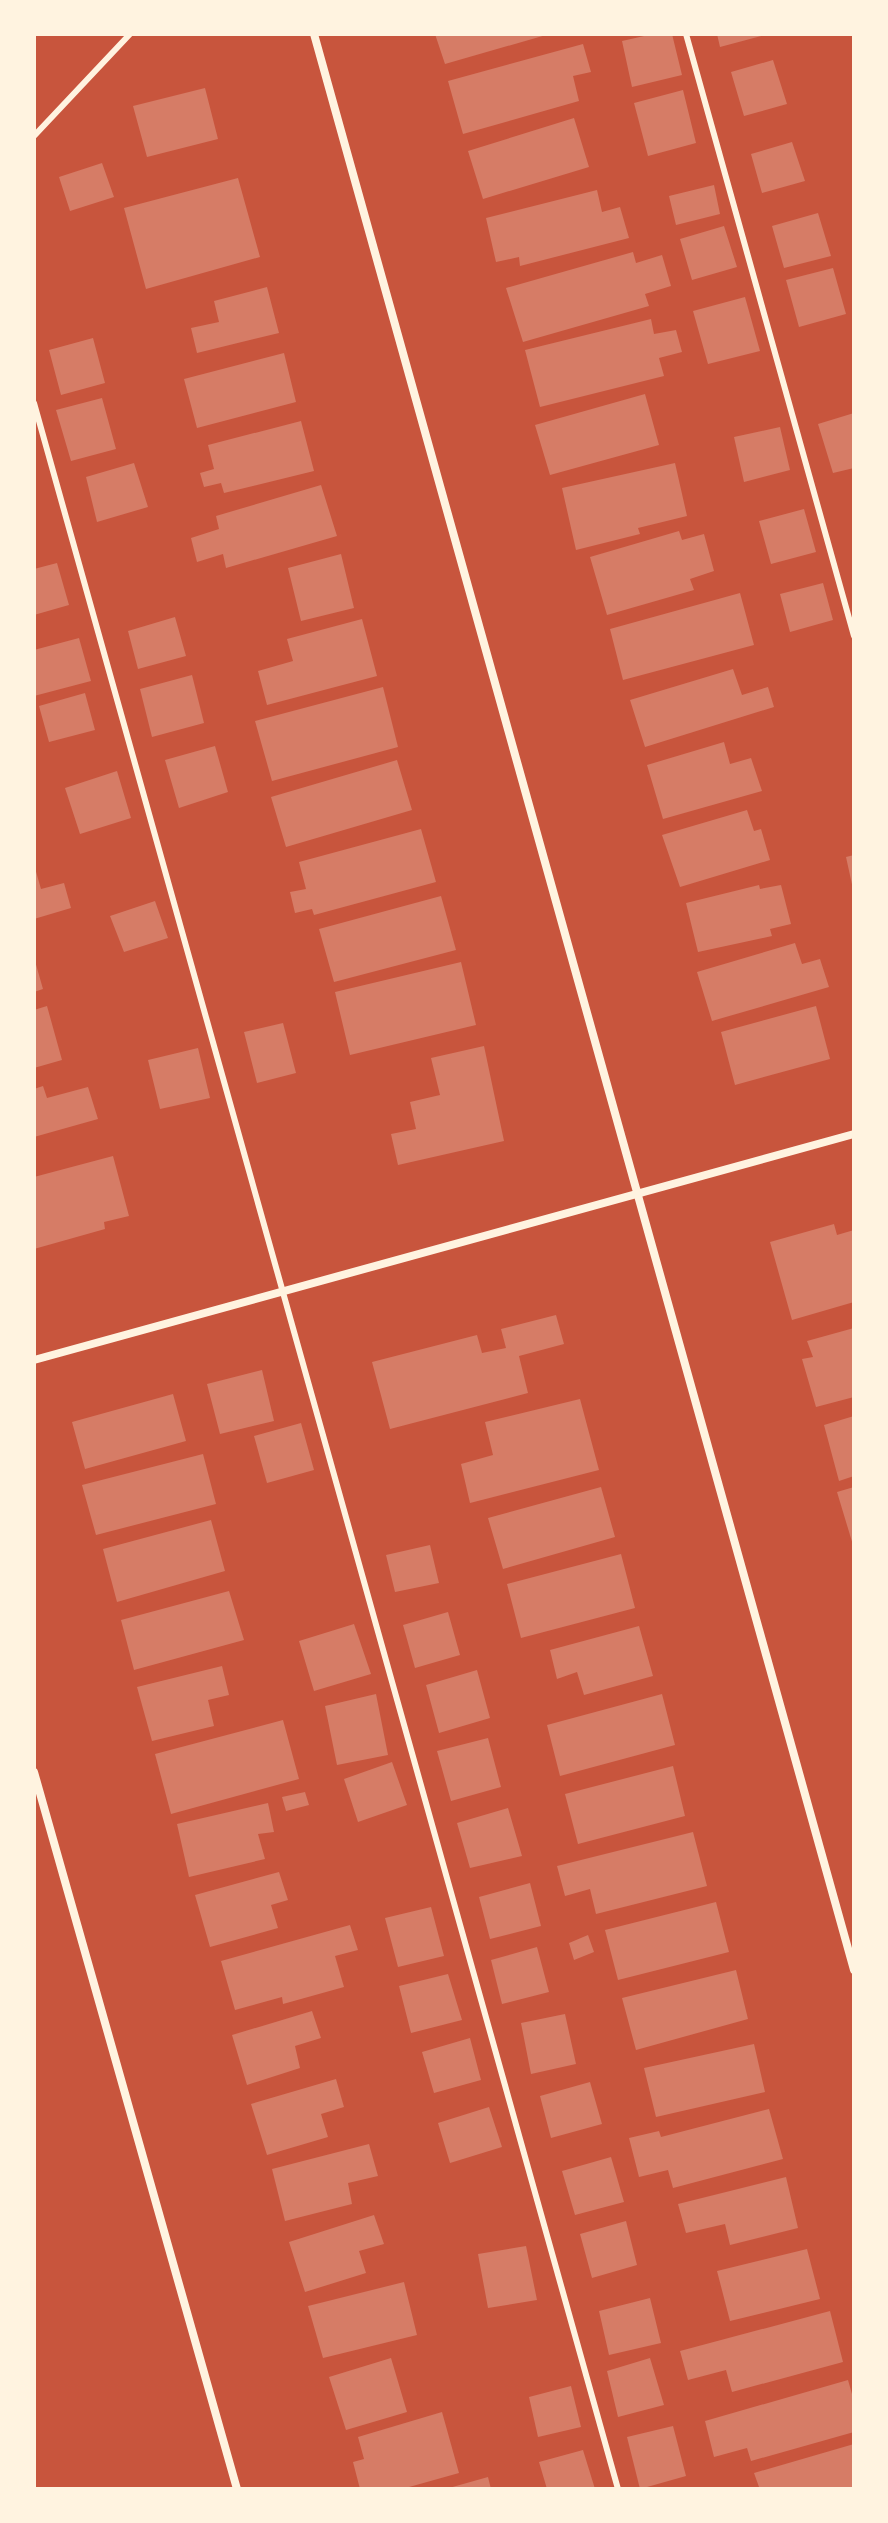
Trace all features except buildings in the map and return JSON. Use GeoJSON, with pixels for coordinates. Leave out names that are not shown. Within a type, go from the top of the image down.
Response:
{"type":"FeatureCollection","features":[{"type":"Feature","properties":{"kind":"street"},"geometry":{"type":"LineString","coordinates":[[314,34],[854,1970]]}},
{"type":"Feature","properties":{"kind":"street"},"geometry":{"type":"LineString","coordinates":[[34,1360],[854,1134]]}},
{"type":"Feature","properties":{"kind":"street"},"geometry":{"type":"LineString","coordinates":[[34,1772],[237,2489]]}},
{"type":"Feature","properties":{"kind":"lane"},"geometry":{"type":"LineString","coordinates":[[34,136],[130,34]]}},
{"type":"Feature","properties":{"kind":"lane"},"geometry":{"type":"LineString","coordinates":[[686,34],[854,636]]}},
{"type":"Feature","properties":{"kind":"lane"},"geometry":{"type":"LineString","coordinates":[[34,403],[618,2489]]}}]}
